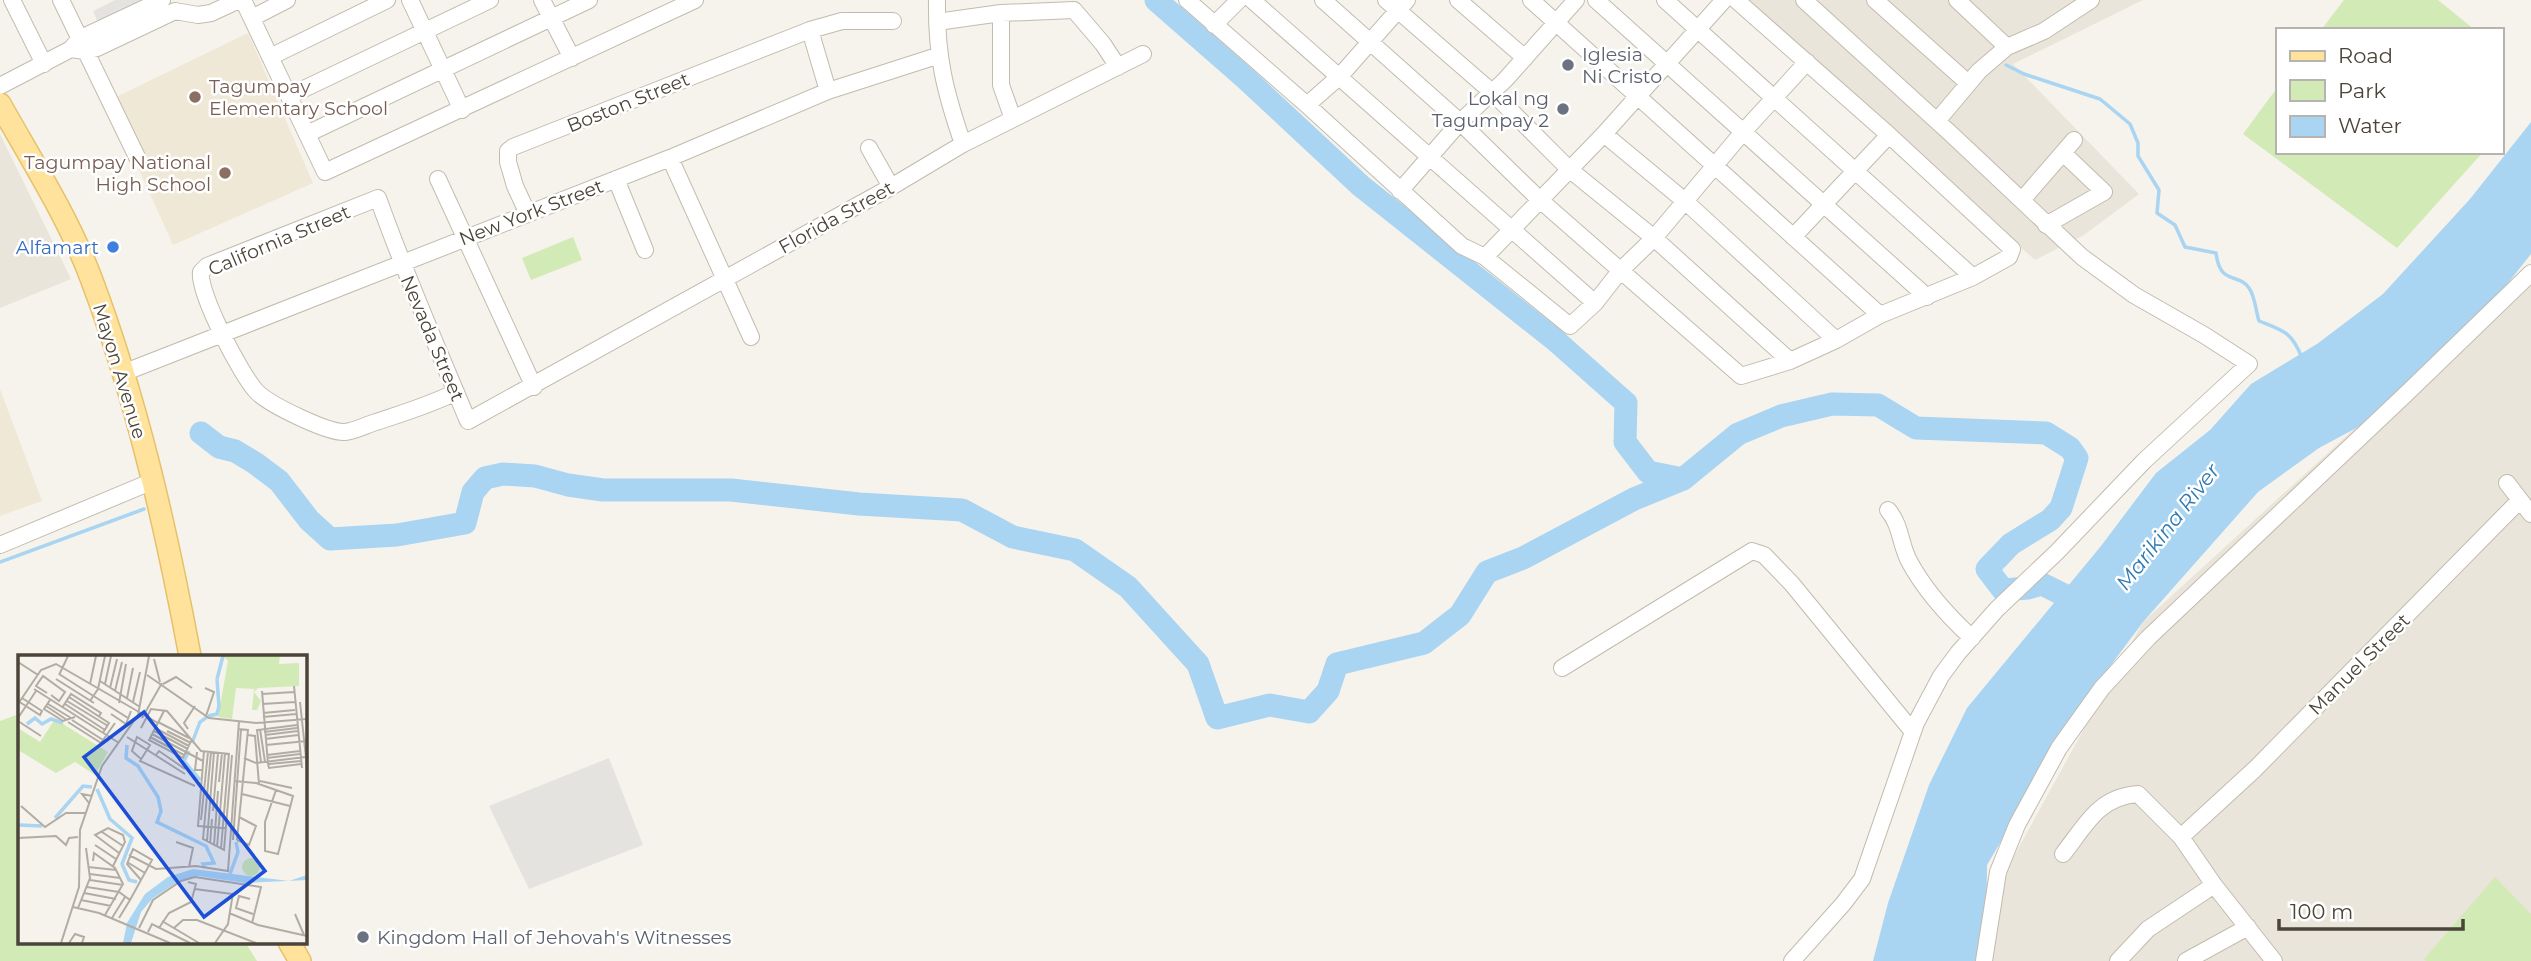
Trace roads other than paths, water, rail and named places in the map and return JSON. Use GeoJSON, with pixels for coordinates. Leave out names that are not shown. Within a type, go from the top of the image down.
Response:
{"type":"FeatureCollection","features":[{"type":"Feature","properties":{"kind":"main road","name":"Mayon Avenue"},"geometry":{"type":"LineString","coordinates":[[0,104],[71,232],[91,277],[124,373],[153,481],[168,541],[190,655]]}},
{"type":"Feature","properties":{"kind":"main road"},"geometry":{"type":"LineString","coordinates":[[290,944],[300,961]]}},
{"type":"Feature","properties":{"kind":"street"},"geometry":{"type":"LineString","coordinates":[[12,0],[44,64]]}},
{"type":"Feature","properties":{"kind":"street"},"geometry":{"type":"LineString","coordinates":[[61,0],[78,46],[136,158]]}},
{"type":"Feature","properties":{"kind":"street"},"geometry":{"type":"LineString","coordinates":[[0,86],[162,0]]}},
{"type":"Feature","properties":{"kind":"street"},"geometry":{"type":"LineString","coordinates":[[78,46],[97,48],[173,5],[198,15],[211,13],[241,0],[325,172],[685,7]]}},
{"type":"Feature","properties":{"kind":"street"},"geometry":{"type":"LineString","coordinates":[[252,18],[287,0]]}},
{"type":"Feature","properties":{"kind":"street"},"geometry":{"type":"LineString","coordinates":[[270,57],[387,0]]}},
{"type":"Feature","properties":{"kind":"street"},"geometry":{"type":"LineString","coordinates":[[410,0],[462,110]]}},
{"type":"Feature","properties":{"kind":"street"},"geometry":{"type":"LineString","coordinates":[[289,96],[490,0]]}},
{"type":"Feature","properties":{"kind":"street"},"geometry":{"type":"LineString","coordinates":[[541,0],[572,58]]}},
{"type":"Feature","properties":{"kind":"street"},"geometry":{"type":"LineString","coordinates":[[307,134],[589,0]]}},
{"type":"Feature","properties":{"kind":"street"},"geometry":{"type":"LineString","coordinates":[[937,0],[940,55],[947,98],[963,144]]}},
{"type":"Feature","properties":{"kind":"street"},"geometry":{"type":"LineString","coordinates":[[1187,0],[1307,104],[1462,246],[1485,257],[1570,326],[1595,303],[1620,271],[1654,238],[1743,132],[1807,62]]}},
{"type":"Feature","properties":{"kind":"street"},"geometry":{"type":"LineString","coordinates":[[1214,25],[1239,0]]}},
{"type":"Feature","properties":{"kind":"street"},"geometry":{"type":"LineString","coordinates":[[1252,0],[1595,303]]}},
{"type":"Feature","properties":{"kind":"street"},"geometry":{"type":"LineString","coordinates":[[1323,0],[1460,122],[1540,200],[1741,376],[1790,361],[1836,340],[1880,315],[1973,277],[2009,257],[2012,251],[2011,246],[1889,135],[1736,0]]}},
{"type":"Feature","properties":{"kind":"street"},"geometry":{"type":"LineString","coordinates":[[1458,0],[1525,58]]}},
{"type":"Feature","properties":{"kind":"street"},"geometry":{"type":"LineString","coordinates":[[1531,0],[1880,315]]}},
{"type":"Feature","properties":{"kind":"street"},"geometry":{"type":"LineString","coordinates":[[1401,191],[1460,122],[1493,93],[1576,0]]}},
{"type":"Feature","properties":{"kind":"street"},"geometry":{"type":"LineString","coordinates":[[1595,0],[1927,297]]}},
{"type":"Feature","properties":{"kind":"street"},"geometry":{"type":"LineString","coordinates":[[1665,0],[1973,277]]}},
{"type":"Feature","properties":{"kind":"street"},"geometry":{"type":"LineString","coordinates":[[1485,257],[1604,134],[1724,0]]}},
{"type":"Feature","properties":{"kind":"street"},"geometry":{"type":"LineString","coordinates":[[1791,961],[1862,879],[1913,732],[1941,676],[1997,609],[2057,552],[2144,461],[2249,364],[2106,276],[2046,225],[1804,0]]}},
{"type":"Feature","properties":{"kind":"street"},"geometry":{"type":"LineString","coordinates":[[1875,0],[1968,83]]}},
{"type":"Feature","properties":{"kind":"street"},"geometry":{"type":"LineString","coordinates":[[1957,0],[2007,47]]}},
{"type":"Feature","properties":{"kind":"street"},"geometry":{"type":"LineString","coordinates":[[1937,121],[1968,83],[2007,47],[2044,31],[2091,0]]}},
{"type":"Feature","properties":{"kind":"street"},"geometry":{"type":"LineString","coordinates":[[1307,104],[1339,76],[1397,4],[1493,93],[1569,169],[1654,238],[1790,361]]}},
{"type":"Feature","properties":{"kind":"street"},"geometry":{"type":"LineString","coordinates":[[937,22],[1001,12],[1074,10],[1103,44],[1118,67]]}},
{"type":"Feature","properties":{"kind":"street"},"geometry":{"type":"LineString","coordinates":[[1001,12],[1001,85],[1013,119]]}},
{"type":"Feature","properties":{"kind":"street","name":"Boston Street"},"geometry":{"type":"LineString","coordinates":[[527,212],[510,168],[508,151],[513,147],[810,30],[842,21],[893,21]]}},
{"type":"Feature","properties":{"kind":"street"},"geometry":{"type":"LineString","coordinates":[[810,30],[828,91]]}},
{"type":"Feature","properties":{"kind":"street","name":"Florida Street"},"geometry":{"type":"LineString","coordinates":[[534,387],[963,144],[1143,54]]}},
{"type":"Feature","properties":{"kind":"street","name":"New York Street"},"geometry":{"type":"LineString","coordinates":[[124,373],[527,212],[670,158],[828,91],[940,55]]}},
{"type":"Feature","properties":{"kind":"street"},"geometry":{"type":"LineString","coordinates":[[1604,134],[1686,202],[1836,340]]}},
{"type":"Feature","properties":{"kind":"street"},"geometry":{"type":"LineString","coordinates":[[1793,237],[1889,135]]}},
{"type":"Feature","properties":{"kind":"street"},"geometry":{"type":"LineString","coordinates":[[2022,200],[2074,140]]}},
{"type":"Feature","properties":{"kind":"street"},"geometry":{"type":"LineString","coordinates":[[869,148],[891,187]]}},
{"type":"Feature","properties":{"kind":"street"},"geometry":{"type":"LineString","coordinates":[[2046,225],[2104,192],[2063,153]]}},
{"type":"Feature","properties":{"kind":"street"},"geometry":{"type":"LineString","coordinates":[[670,158],[751,337]]}},
{"type":"Feature","properties":{"kind":"street"},"geometry":{"type":"LineString","coordinates":[[438,179],[534,387]]}},
{"type":"Feature","properties":{"kind":"street"},"geometry":{"type":"LineString","coordinates":[[616,179],[645,250]]}},
{"type":"Feature","properties":{"kind":"street","name":"Nevada Street"},"geometry":{"type":"LineString","coordinates":[[378,198],[401,264],[468,421],[534,387]]}},
{"type":"Feature","properties":{"kind":"street","name":"California Street"},"geometry":{"type":"LineString","coordinates":[[378,198],[204,269],[200,279],[221,334],[257,392],[309,422],[344,432],[421,407],[456,392]]}},
{"type":"Feature","properties":{"kind":"street"},"geometry":{"type":"LineString","coordinates":[[1984,961],[1998,872],[2017,825],[2059,748],[2102,688],[2148,638],[2531,273]]}},
{"type":"Feature","properties":{"kind":"street"},"geometry":{"type":"LineString","coordinates":[[0,545],[153,481]]}},
{"type":"Feature","properties":{"kind":"street"},"geometry":{"type":"LineString","coordinates":[[2507,483],[2531,514]]}},
{"type":"Feature","properties":{"kind":"street","name":"Manuel Street"},"geometry":{"type":"LineString","coordinates":[[2181,836],[2255,769],[2520,500]]}},
{"type":"Feature","properties":{"kind":"street"},"geometry":{"type":"LineString","coordinates":[[1888,510],[1895,518],[1908,558],[1930,594],[1972,638]]}},
{"type":"Feature","properties":{"kind":"street"},"geometry":{"type":"LineString","coordinates":[[1562,668],[1752,551],[1764,555],[1792,584],[1913,732]]}},
{"type":"Feature","properties":{"kind":"street"},"geometry":{"type":"LineString","coordinates":[[2063,854],[2102,804],[2138,794],[2181,836],[2214,885],[2274,961]]}},
{"type":"Feature","properties":{"kind":"street"},"geometry":{"type":"LineString","coordinates":[[2118,961],[2148,929],[2214,885]]}},
{"type":"Feature","properties":{"kind":"street"},"geometry":{"type":"LineString","coordinates":[[2186,961],[2248,927]]}},
{"type":"Feature","properties":{"kind":"water","name":"Marikina River"},"geometry":{"type":"Polygon","coordinates":[[[2531,122],[2531,254],[2504,288],[2437,358],[2373,419],[2319,448],[2258,492],[2143,622],[2079,708],[1987,865],[1986,940],[1981,961],[1873,961],[1888,903],[1929,785],[1967,708],[2101,546],[2156,473],[2210,430],[2251,384],[2317,344],[2383,294],[2470,199],[2531,122]]]}},
{"type":"Feature","properties":{"kind":"waterway"},"geometry":{"type":"LineString","coordinates":[[1156,0],[1244,77],[1361,186],[1555,340],[1626,403],[1625,442],[1648,472],[1683,479]]}},
{"type":"Feature","properties":{"kind":"waterway"},"geometry":{"type":"LineString","coordinates":[[2006,65],[2024,74],[2100,99],[2130,124],[2138,143],[2138,156],[2159,190],[2157,213],[2175,225],[2185,247],[2216,253],[2221,270],[2245,283],[2251,291],[2259,321],[2275,327],[2291,338],[2302,358]]}},
{"type":"Feature","properties":{"kind":"waterway"},"geometry":{"type":"LineString","coordinates":[[201,433],[219,447],[235,451],[255,463],[279,481],[309,520],[330,539],[397,535],[465,523],[473,492],[485,478],[503,474],[535,476],[568,485],[603,490],[731,490],[859,504],[962,510],[1013,537],[1075,550],[1128,587],[1198,664],[1217,718],[1270,705],[1309,712],[1328,691],[1337,664],[1424,643],[1460,615],[1487,572],[1523,558],[1634,499],[1683,479],[1738,434],[1781,416],[1832,404],[1878,405],[1916,428],[2046,433],[2070,448],[2077,458],[2061,508],[2050,520],[2011,544],[1987,569],[2003,590],[2042,584],[2076,601],[2088,612]]}},
{"type":"Feature","properties":{"kind":"waterway"},"geometry":{"type":"LineString","coordinates":[[0,562],[144,509]]}},
{"type":"Feature","properties":{"kind":"place","name":"Iglesia Ni Cristo"},"geometry":{"type":"Point","coordinates":[1568,65]}},
{"type":"Feature","properties":{"kind":"place","name":"Tagumpay Elementary School"},"geometry":{"type":"Point","coordinates":[195,97]}},
{"type":"Feature","properties":{"kind":"place","name":"Lokal ng Tagumpay 2"},"geometry":{"type":"Point","coordinates":[1563,109]}},
{"type":"Feature","properties":{"kind":"place","name":"Tagumpay National High School"},"geometry":{"type":"Point","coordinates":[225,173]}},
{"type":"Feature","properties":{"kind":"place","name":"Alfamart"},"geometry":{"type":"Point","coordinates":[113,247]}},
{"type":"Feature","properties":{"kind":"place","name":"Kingdom Hall of Jehovah's Witnesses"},"geometry":{"type":"Point","coordinates":[363,937]}}]}
